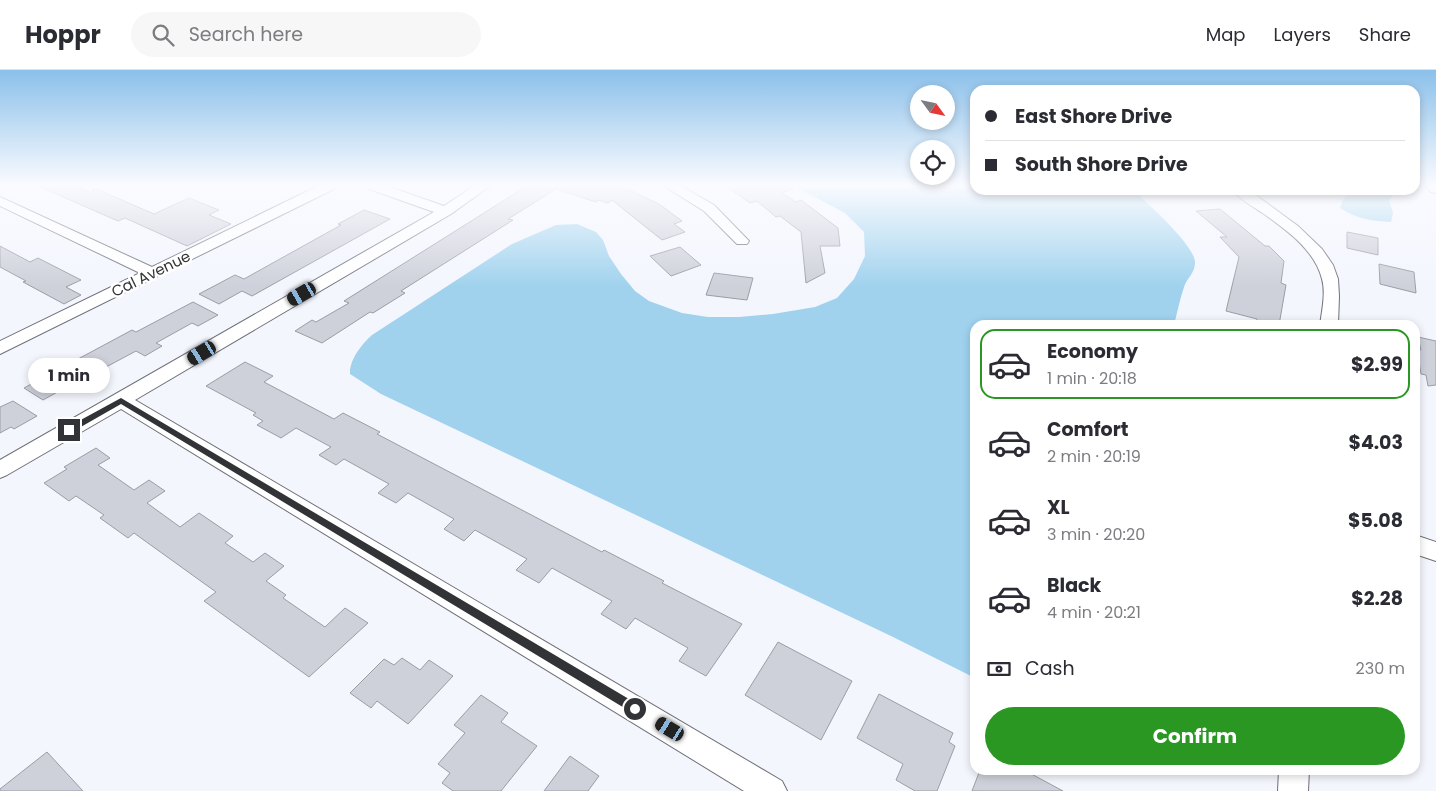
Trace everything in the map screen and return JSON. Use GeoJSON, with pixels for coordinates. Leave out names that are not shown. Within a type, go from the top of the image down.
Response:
{"type":"FeatureCollection","features":[{"type":"Feature","properties":{"kind":"street"},"geometry":{"type":"LineString","coordinates":[[39,220],[152,273]]}},
{"type":"Feature","properties":{"kind":"street","name":"Cal Avenue"},"geometry":{"type":"LineString","coordinates":[[0,348],[261,220]]}},
{"type":"Feature","properties":{"kind":"street"},"geometry":{"type":"LineString","coordinates":[[0,470],[429,220]]}},
{"type":"Feature","properties":{"kind":"street"},"geometry":{"type":"LineString","coordinates":[[721,220],[742,241]]}},
{"type":"Feature","properties":{"kind":"street"},"geometry":{"type":"LineString","coordinates":[[1279,220],[1296,233],[1324,264],[1330,276],[1332,289],[1329,320]]}},
{"type":"Feature","properties":{"kind":"street"},"geometry":{"type":"LineString","coordinates":[[121,400],[772,791]]}},
{"type":"Feature","properties":{"kind":"street"},"geometry":{"type":"LineString","coordinates":[[1420,546],[1436,552]]}},
{"type":"Feature","properties":{"kind":"street"},"geometry":{"type":"LineString","coordinates":[[1293,791],[1294,775]]}},
{"type":"Feature","properties":{"kind":"water"},"geometry":{"type":"Polygon","coordinates":[[[852,220],[1164,220],[1188,246],[1195,263],[1195,267],[1184,287],[1175,320],[970,320],[970,676],[891,636],[381,394],[350,374],[354,358],[372,335],[512,244],[556,225],[577,224],[596,232],[603,240],[609,256],[621,274],[635,291],[649,301],[682,313],[708,317],[773,314],[815,307],[837,298],[854,279],[865,256],[864,232],[852,220]]]}},
{"type":"Feature","properties":{"kind":"water"},"geometry":{"type":"Polygon","coordinates":[[[1368,220],[1392,220],[1391,222],[1368,220]]]}},
{"type":"Feature","properties":{"kind":"building"},"geometry":{"type":"Polygon","coordinates":[[[129,220],[220,220],[231,224],[187,246],[129,220]]]}},
{"type":"Feature","properties":{"kind":"building"},"geometry":{"type":"Polygon","coordinates":[[[346,220],[389,220],[252,296],[242,291],[219,304],[199,294],[235,275],[244,279],[341,225],[338,224],[346,220]]]}},
{"type":"Feature","properties":{"kind":"building"},"geometry":{"type":"Polygon","coordinates":[[[473,220],[513,220],[401,291],[405,293],[373,313],[370,312],[322,343],[295,331],[312,320],[316,322],[349,303],[344,301],[473,220]]]}},
{"type":"Feature","properties":{"kind":"building"},"geometry":{"type":"Polygon","coordinates":[[[637,220],[682,221],[674,224],[685,232],[662,240],[637,220]]]}},
{"type":"Feature","properties":{"kind":"building"},"geometry":{"type":"Polygon","coordinates":[[[785,220],[827,220],[838,228],[840,246],[820,246],[825,273],[806,283],[801,232],[785,220]]]}},
{"type":"Feature","properties":{"kind":"building"},"geometry":{"type":"Polygon","coordinates":[[[1206,220],[1233,220],[1265,246],[1269,246],[1284,261],[1281,283],[1286,285],[1280,320],[1257,320],[1226,311],[1239,257],[1220,237],[1227,237],[1206,220]]]}},
{"type":"Feature","properties":{"kind":"building"},"geometry":{"type":"Polygon","coordinates":[[[1347,232],[1378,238],[1378,255],[1347,248],[1347,232]]]}},
{"type":"Feature","properties":{"kind":"building"},"geometry":{"type":"Polygon","coordinates":[[[0,246],[30,262],[38,258],[81,280],[66,287],[81,295],[64,304],[23,282],[26,281],[0,267],[0,246]]]}},
{"type":"Feature","properties":{"kind":"building"},"geometry":{"type":"Polygon","coordinates":[[[680,247],[701,265],[671,276],[650,256],[680,247]]]}},
{"type":"Feature","properties":{"kind":"building"},"geometry":{"type":"Polygon","coordinates":[[[1379,264],[1414,272],[1416,293],[1380,284],[1379,264]]]}},
{"type":"Feature","properties":{"kind":"building"},"geometry":{"type":"Polygon","coordinates":[[[714,273],[753,278],[747,300],[706,295],[714,273]]]}},
{"type":"Feature","properties":{"kind":"building"},"geometry":{"type":"Polygon","coordinates":[[[193,302],[218,315],[198,326],[192,323],[156,343],[162,346],[145,356],[136,351],[93,374],[99,378],[79,389],[72,384],[43,400],[24,388],[132,330],[136,332],[193,302]]]}},
{"type":"Feature","properties":{"kind":"building"},"geometry":{"type":"Polygon","coordinates":[[[1420,337],[1436,341],[1436,385],[1428,386],[1426,375],[1421,374],[1420,337]]]}},
{"type":"Feature","properties":{"kind":"building"},"geometry":{"type":"Polygon","coordinates":[[[245,362],[273,376],[264,382],[334,419],[343,413],[380,432],[377,434],[602,552],[604,550],[664,581],[662,583],[742,624],[706,676],[679,661],[688,648],[635,618],[626,629],[601,614],[612,601],[552,568],[539,583],[516,570],[527,559],[475,530],[464,541],[444,529],[454,519],[408,493],[396,503],[378,493],[389,484],[344,459],[336,465],[319,455],[331,447],[296,428],[281,438],[257,425],[263,421],[253,415],[256,413],[206,386],[245,362]]]}},
{"type":"Feature","properties":{"kind":"building"},"geometry":{"type":"Polygon","coordinates":[[[13,401],[37,416],[14,429],[11,427],[0,433],[0,407],[13,401]]]}},
{"type":"Feature","properties":{"kind":"building"},"geometry":{"type":"Polygon","coordinates":[[[96,448],[110,458],[98,465],[134,490],[149,480],[165,491],[147,503],[180,527],[199,513],[233,536],[225,543],[253,562],[265,553],[284,566],[266,581],[286,595],[283,598],[325,627],[345,608],[368,623],[309,677],[204,601],[216,592],[134,533],[128,538],[100,518],[104,515],[76,496],[69,501],[44,483],[67,469],[64,467],[96,448]]]}},
{"type":"Feature","properties":{"kind":"building"},"geometry":{"type":"Polygon","coordinates":[[[778,642],[852,681],[821,740],[745,695],[778,642]]]}},
{"type":"Feature","properties":{"kind":"building"},"geometry":{"type":"Polygon","coordinates":[[[402,658],[420,670],[429,660],[453,676],[408,724],[377,701],[371,708],[350,693],[384,659],[394,665],[402,658]]]}},
{"type":"Feature","properties":{"kind":"building"},"geometry":{"type":"Polygon","coordinates":[[[879,694],[953,733],[949,742],[955,746],[937,791],[915,791],[896,780],[903,764],[857,738],[879,694]]]}},
{"type":"Feature","properties":{"kind":"building"},"geometry":{"type":"Polygon","coordinates":[[[481,695],[508,713],[501,722],[537,746],[501,791],[453,791],[442,783],[450,773],[438,764],[465,733],[454,725],[481,695]]]}},
{"type":"Feature","properties":{"kind":"building"},"geometry":{"type":"Polygon","coordinates":[[[47,752],[83,791],[0,791],[0,789],[47,752]]]}},
{"type":"Feature","properties":{"kind":"building"},"geometry":{"type":"Polygon","coordinates":[[[570,756],[599,776],[588,791],[544,791],[570,756]]]}},
{"type":"Feature","properties":{"kind":"building"},"geometry":{"type":"Polygon","coordinates":[[[978,775],[1033,775],[1063,791],[972,791],[978,775]]]}},
{"type":"Feature","properties":{"kind":"route"},"geometry":{"type":"LineString","coordinates":[[69,430],[121,400],[635,709]]}}]}
